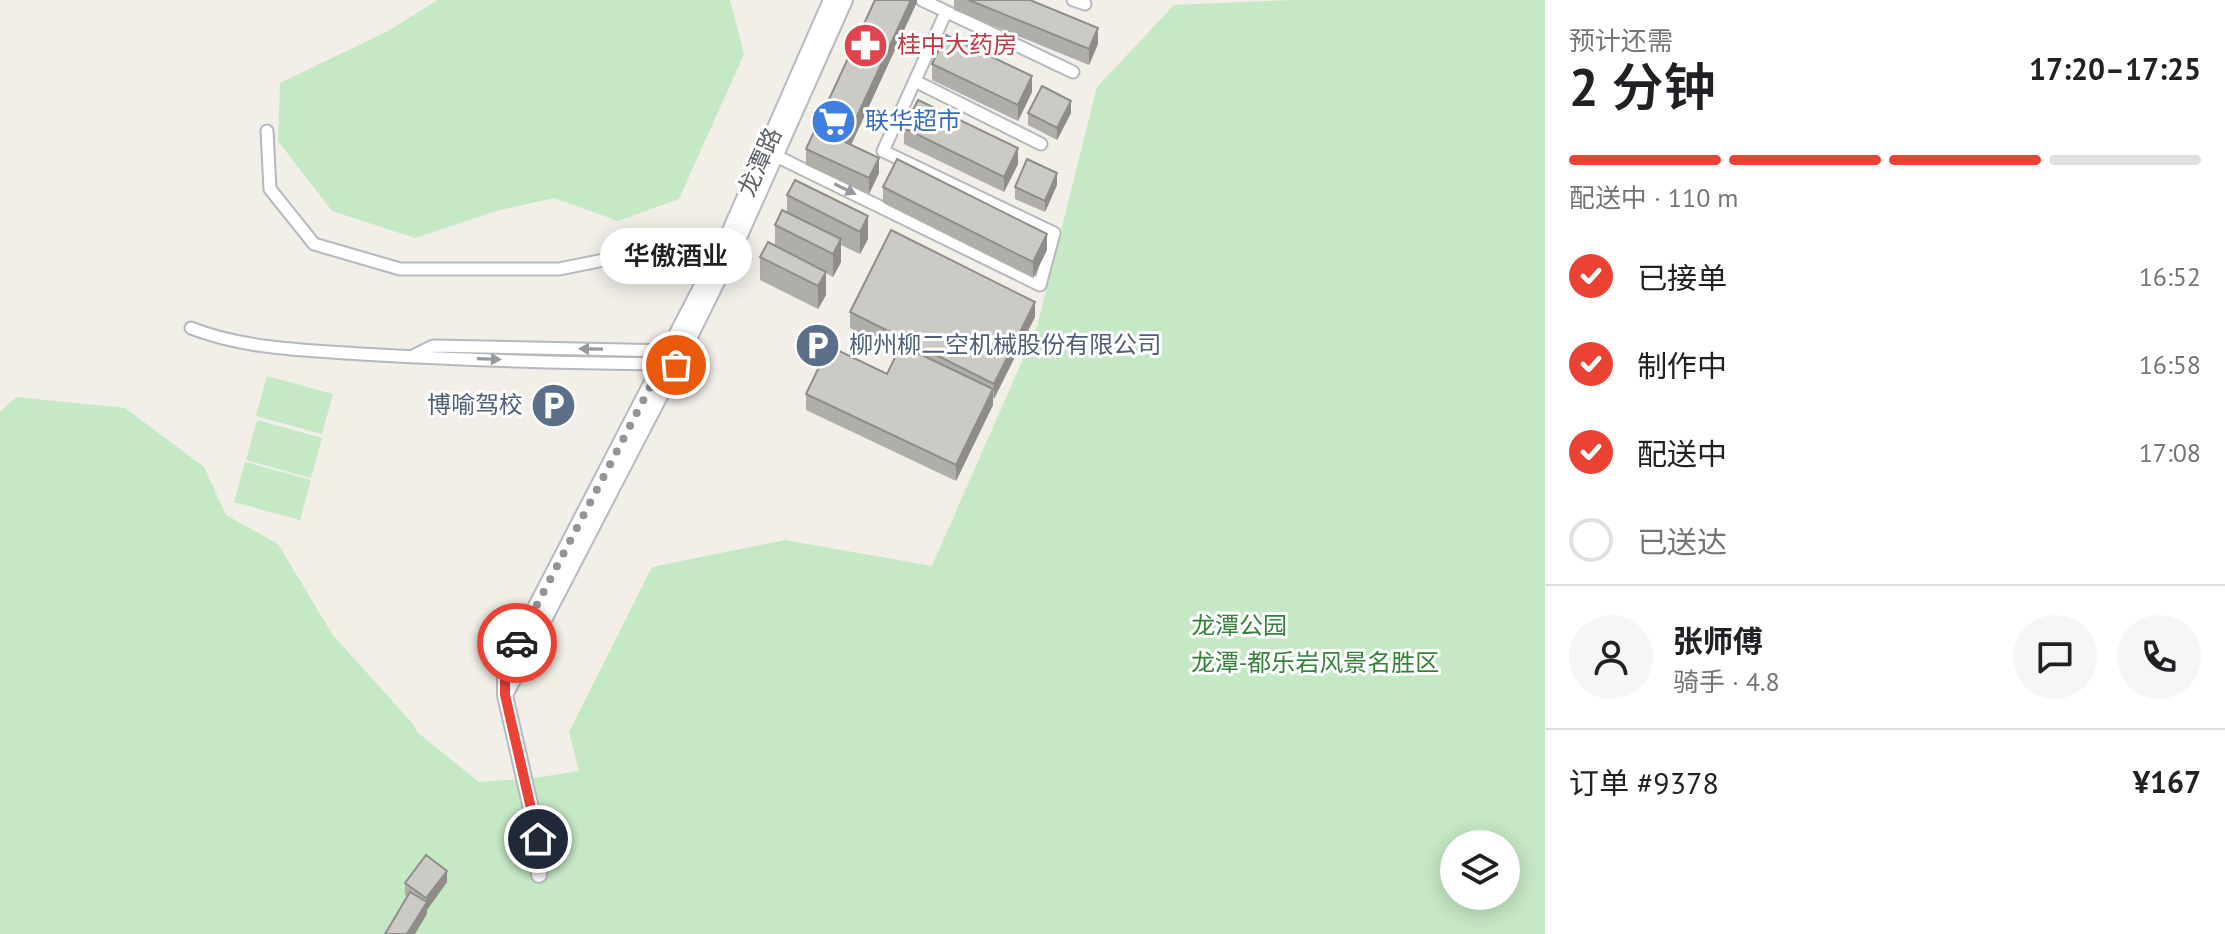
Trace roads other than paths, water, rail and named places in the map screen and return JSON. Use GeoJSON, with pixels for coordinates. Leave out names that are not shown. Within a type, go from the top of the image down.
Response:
{"type":"FeatureCollection","features":[{"type":"Feature","properties":{"kind":"street","name":"龙潭路"},"geometry":{"type":"LineString","coordinates":[[735,234],[831,0]]}},
{"type":"Feature","properties":{"kind":"street","name":"龙潭路"},"geometry":{"type":"LineString","coordinates":[[539,875],[538,839],[505,695],[505,666],[672,358],[774,155],[845,0]]}},
{"type":"Feature","properties":{"kind":"street"},"geometry":{"type":"LineString","coordinates":[[922,0],[1073,72]]}},
{"type":"Feature","properties":{"kind":"street"},"geometry":{"type":"LineString","coordinates":[[774,155],[1040,285],[1054,233],[883,151],[946,12]]}},
{"type":"Feature","properties":{"kind":"street"},"geometry":{"type":"LineString","coordinates":[[915,81],[1041,144]]}},
{"type":"Feature","properties":{"kind":"street"},"geometry":{"type":"LineString","coordinates":[[267,131],[270,189],[314,244],[400,269],[559,269],[735,234]]}},
{"type":"Feature","properties":{"kind":"street"},"geometry":{"type":"LineString","coordinates":[[191,328],[208,335],[277,348],[411,357],[433,346],[672,358]]}},
{"type":"Feature","properties":{"kind":"place","name":"桂中大药房"},"geometry":{"type":"Point","coordinates":[866,45]}},
{"type":"Feature","properties":{"kind":"place","name":"联华超市"},"geometry":{"type":"Point","coordinates":[834,121]}},
{"type":"Feature","properties":{"kind":"place","name":"柳州柳二空机械股份有限公司"},"geometry":{"type":"Point","coordinates":[818,345]}},
{"type":"Feature","properties":{"kind":"place","name":"华傲酒业"},"geometry":{"type":"Point","coordinates":[676,365]}},
{"type":"Feature","properties":{"kind":"place","name":"博喻驾校"},"geometry":{"type":"Point","coordinates":[554,405]}},
{"type":"Feature","properties":{"kind":"park label","name":"龙潭公园"},"geometry":{"type":"Point","coordinates":[1239,626]}},
{"type":"Feature","properties":{"kind":"park label","name":"龙潭-都乐岩风景名胜区"},"geometry":{"type":"Point","coordinates":[1315,663]}}]}
